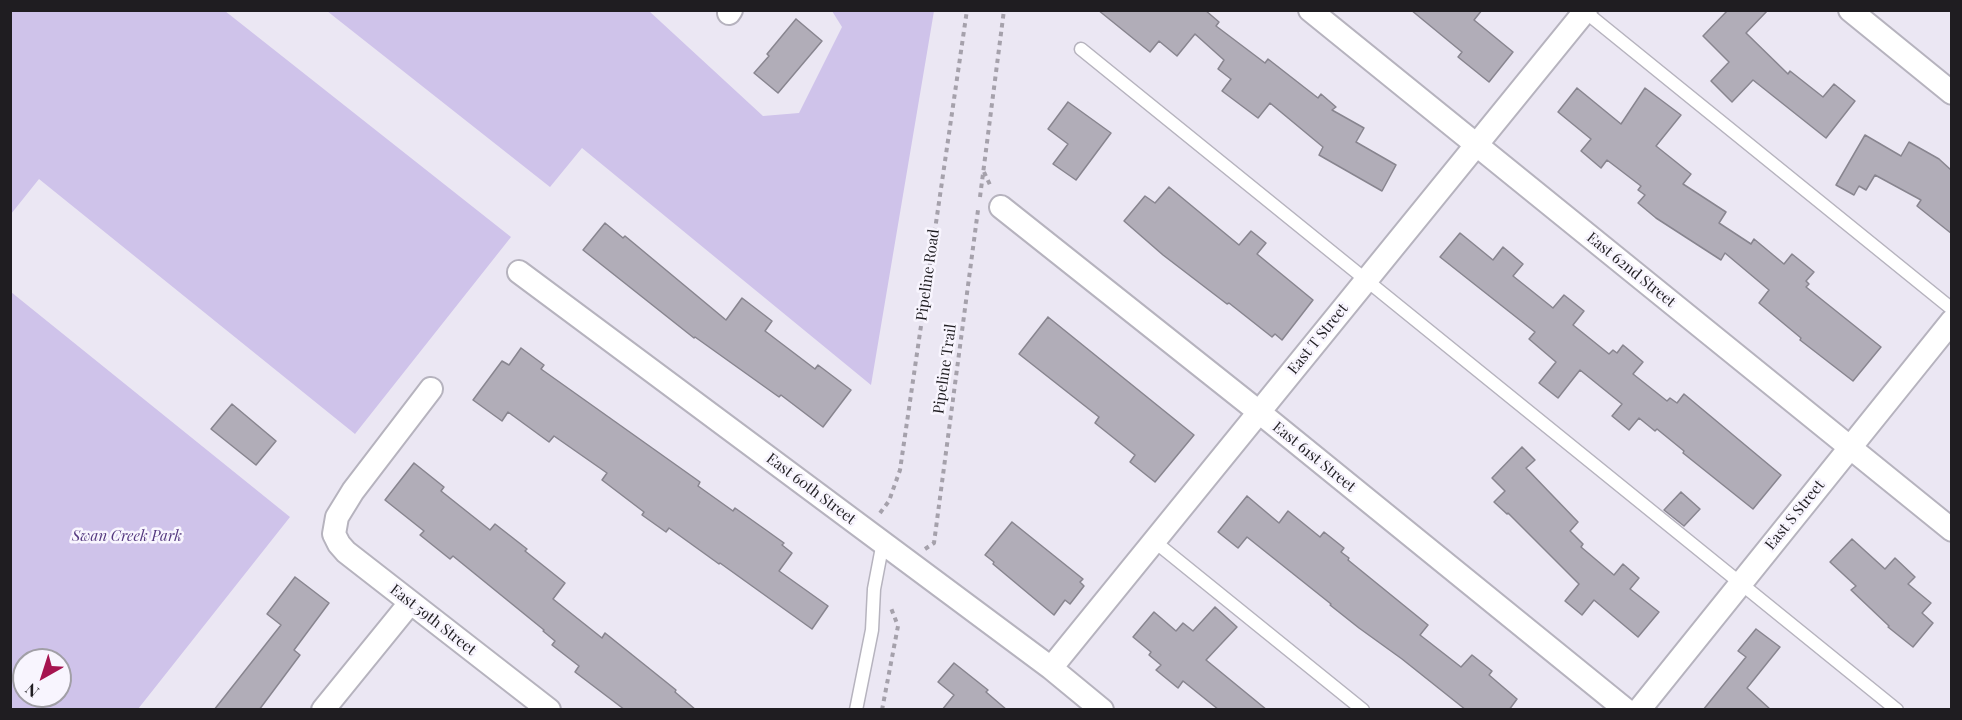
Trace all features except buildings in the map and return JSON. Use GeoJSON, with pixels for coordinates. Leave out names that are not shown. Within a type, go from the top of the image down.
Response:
{"type":"FeatureCollection","features":[{"type":"Feature","properties":{"kind":"street","name":"East 62nd Street"},"geometry":{"type":"LineString","coordinates":[[1310,10],[1952,530]]}},
{"type":"Feature","properties":{"kind":"street"},"geometry":{"type":"LineString","coordinates":[[1850,10],[1952,93]]}},
{"type":"Feature","properties":{"kind":"street","name":"East T Street"},"geometry":{"type":"LineString","coordinates":[[1051,668],[1585,11]]}},
{"type":"Feature","properties":{"kind":"street","name":"East 61st Street"},"geometry":{"type":"LineString","coordinates":[[1001,207],[1626,710]]}},
{"type":"Feature","properties":{"kind":"street","name":"East 60th Street"},"geometry":{"type":"LineString","coordinates":[[519,272],[1051,668],[1102,710]]}},
{"type":"Feature","properties":{"kind":"street","name":"East S Street"},"geometry":{"type":"LineString","coordinates":[[1639,710],[1952,321]]}},
{"type":"Feature","properties":{"kind":"street","name":"East 59th Street"},"geometry":{"type":"LineString","coordinates":[[431,389],[353,491],[336,520],[334,534],[342,548],[549,710]]}},
{"type":"Feature","properties":{"kind":"street"},"geometry":{"type":"LineString","coordinates":[[323,710],[410,603]]}},
{"type":"Feature","properties":{"kind":"lane"},"geometry":{"type":"LineString","coordinates":[[1585,11],[1952,309]]}},
{"type":"Feature","properties":{"kind":"lane"},"geometry":{"type":"LineString","coordinates":[[1081,49],[1897,710]]}},
{"type":"Feature","properties":{"kind":"lane"},"geometry":{"type":"LineString","coordinates":[[856,710],[872,630],[875,536]]}},
{"type":"Feature","properties":{"kind":"lane"},"geometry":{"type":"LineString","coordinates":[[1154,541],[1363,710]]}},
{"type":"Feature","properties":{"kind":"path","name":"Pipeline Road"},"geometry":{"type":"LineString","coordinates":[[875,536],[900,470],[967,10]]}},
{"type":"Feature","properties":{"kind":"path","name":"Pipeline Trail"},"geometry":{"type":"LineString","coordinates":[[909,562],[934,543],[1004,10]]}},
{"type":"Feature","properties":{"kind":"path"},"geometry":{"type":"LineString","coordinates":[[882,710],[898,626],[888,602]]}},
{"type":"Feature","properties":{"kind":"green space"},"geometry":{"type":"Polygon","coordinates":[[[11,11],[225,11],[511,237],[355,434],[39,179],[11,214],[11,11]]]}},
{"type":"Feature","properties":{"kind":"green space"},"geometry":{"type":"Polygon","coordinates":[[[327,11],[649,11],[763,116],[799,113],[842,27],[832,11],[934,11],[871,385],[582,148],[550,187],[327,11]]]}},
{"type":"Feature","properties":{"kind":"green space","name":"Swan Creek Park"},"geometry":{"type":"Polygon","coordinates":[[[11,292],[290,517],[138,709],[11,709],[11,292]]]}}]}
